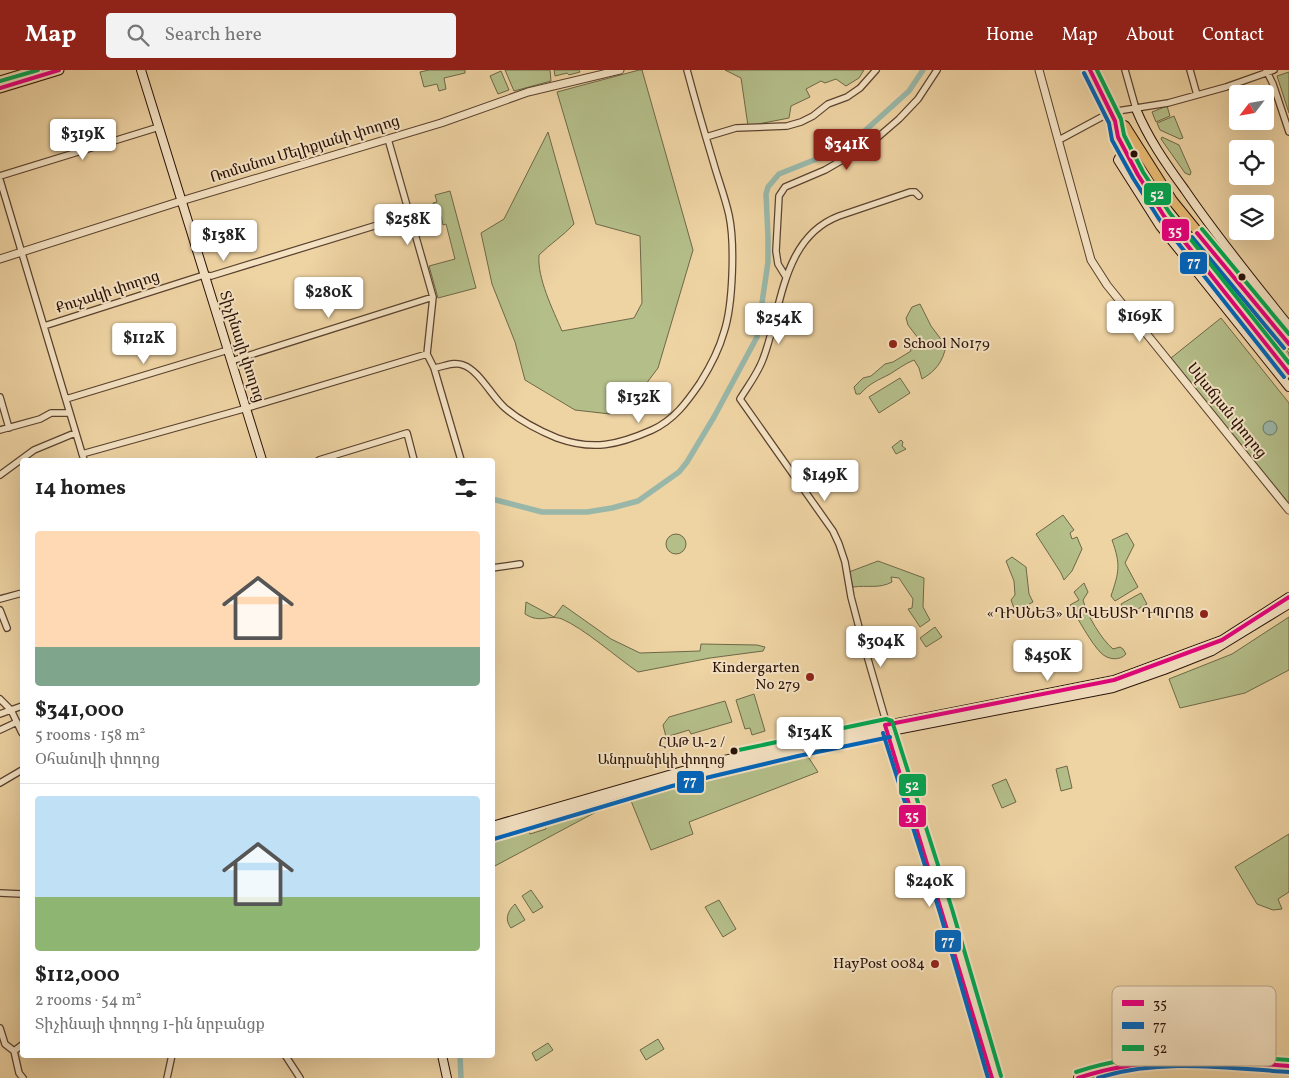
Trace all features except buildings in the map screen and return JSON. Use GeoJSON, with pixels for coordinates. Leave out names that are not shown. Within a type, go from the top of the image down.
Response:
{"type":"FeatureCollection","features":[{"type":"Feature","properties":{"kind":"main road"},"geometry":{"type":"LineString","coordinates":[[0,81],[36,70]]}},
{"type":"Feature","properties":{"kind":"main road"},"geometry":{"type":"LineString","coordinates":[[0,88],[60,70]]}},
{"type":"Feature","properties":{"kind":"main road","name":"Տիչինայի փողոց"},"geometry":{"type":"LineString","coordinates":[[141,70],[261,458]]}},
{"type":"Feature","properties":{"kind":"main road"},"geometry":{"type":"LineString","coordinates":[[1090,70],[1113,117],[1118,137],[1124,149],[1164,216],[1289,373]]}},
{"type":"Feature","properties":{"kind":"main road"},"geometry":{"type":"LineString","coordinates":[[1136,109],[1146,132],[1210,227],[1289,326]]}},
{"type":"Feature","properties":{"kind":"main road"},"geometry":{"type":"LineString","coordinates":[[1113,117],[1125,126],[1172,200],[1289,344]]}},
{"type":"Feature","properties":{"kind":"main road"},"geometry":{"type":"LineString","coordinates":[[1124,149],[1118,160],[1160,226],[1289,387]]}},
{"type":"Feature","properties":{"kind":"main road"},"geometry":{"type":"LineString","coordinates":[[495,825],[621,790],[797,746],[1114,680],[1222,640],[1289,597]]}},
{"type":"Feature","properties":{"kind":"main road"},"geometry":{"type":"LineString","coordinates":[[887,728],[1113,688],[1212,651],[1289,604]]}},
{"type":"Feature","properties":{"kind":"main road"},"geometry":{"type":"LineString","coordinates":[[887,728],[946,910],[994,1078]]}},
{"type":"Feature","properties":{"kind":"main road"},"geometry":{"type":"LineString","coordinates":[[495,832],[621,790]]}},
{"type":"Feature","properties":{"kind":"main road"},"geometry":{"type":"LineString","coordinates":[[443,1058],[447,1078]]}},
{"type":"Feature","properties":{"kind":"main road"},"geometry":{"type":"LineString","coordinates":[[1276,1065],[1289,1066]]}},
{"type":"Feature","properties":{"kind":"main road"},"geometry":{"type":"LineString","coordinates":[[1078,1078],[1098,1070],[1130,1066]]}},
{"type":"Feature","properties":{"kind":"street","name":"Ռոմանոս Մելիքյանի փողոց"},"geometry":{"type":"LineString","coordinates":[[0,259],[182,201],[388,139],[528,92],[620,70]]}},
{"type":"Feature","properties":{"kind":"street"},"geometry":{"type":"LineString","coordinates":[[434,368],[455,363],[463,364],[471,369],[505,409],[556,437],[591,446],[621,442],[658,427],[681,408],[706,373],[725,330],[732,264],[729,215],[687,70]]}},
{"type":"Feature","properties":{"kind":"street"},"geometry":{"type":"LineString","coordinates":[[706,137],[736,128],[774,128],[801,122],[813,116],[828,104],[847,97],[860,88],[876,70]]}},
{"type":"Feature","properties":{"kind":"street"},"geometry":{"type":"LineString","coordinates":[[786,277],[778,264],[776,251],[781,192],[785,187],[825,170],[870,144],[899,119],[918,98],[937,70]]}},
{"type":"Feature","properties":{"kind":"street","name":"Սվաճյան փողոց"},"geometry":{"type":"LineString","coordinates":[[1039,70],[1092,260],[1107,285],[1289,510]]}},
{"type":"Feature","properties":{"kind":"street"},"geometry":{"type":"LineString","coordinates":[[1124,70],[1136,109]]}},
{"type":"Feature","properties":{"kind":"street"},"geometry":{"type":"LineString","coordinates":[[1190,70],[1197,95]]}},
{"type":"Feature","properties":{"kind":"street"},"geometry":{"type":"LineString","coordinates":[[1059,140],[1136,109],[1160,105],[1226,87],[1274,70]]}},
{"type":"Feature","properties":{"kind":"street"},"geometry":{"type":"LineString","coordinates":[[1267,71],[1289,132]]}},
{"type":"Feature","properties":{"kind":"street"},"geometry":{"type":"LineString","coordinates":[[159,126],[0,178],[83,457],[427,354]]}},
{"type":"Feature","properties":{"kind":"street"},"geometry":{"type":"LineString","coordinates":[[388,139],[433,297],[427,354],[434,368],[460,458]]}},
{"type":"Feature","properties":{"kind":"street"},"geometry":{"type":"LineString","coordinates":[[887,728],[851,597],[845,562],[839,544],[833,532],[740,399],[762,362],[794,255],[815,230],[830,220],[881,200],[910,192],[915,192],[919,196]]}},
{"type":"Feature","properties":{"kind":"street","name":"Քուչակի փողոց"},"geometry":{"type":"LineString","coordinates":[[44,326],[204,275],[211,276],[410,215]]}},
{"type":"Feature","properties":{"kind":"street"},"geometry":{"type":"LineString","coordinates":[[232,361],[433,297]]}},
{"type":"Feature","properties":{"kind":"street"},"geometry":{"type":"LineString","coordinates":[[66,399],[228,350]]}},
{"type":"Feature","properties":{"kind":"street"},"geometry":{"type":"LineString","coordinates":[[0,397],[9,428]]}},
{"type":"Feature","properties":{"kind":"street"},"geometry":{"type":"LineString","coordinates":[[0,430],[40,419],[51,413],[69,413]]}},
{"type":"Feature","properties":{"kind":"street"},"geometry":{"type":"LineString","coordinates":[[23,458],[34,450],[75,433]]}},
{"type":"Feature","properties":{"kind":"street"},"geometry":{"type":"LineString","coordinates":[[326,458],[407,433],[413,458]]}},
{"type":"Feature","properties":{"kind":"street"},"geometry":{"type":"LineString","coordinates":[[0,475],[20,460]]}},
{"type":"Feature","properties":{"kind":"street"},"geometry":{"type":"LineString","coordinates":[[495,568],[520,564]]}},
{"type":"Feature","properties":{"kind":"street"},"geometry":{"type":"LineString","coordinates":[[0,599],[20,594]]}},
{"type":"Feature","properties":{"kind":"street"},"geometry":{"type":"LineString","coordinates":[[0,610],[7,628]]}},
{"type":"Feature","properties":{"kind":"street"},"geometry":{"type":"LineString","coordinates":[[0,699],[11,710],[20,728]]}},
{"type":"Feature","properties":{"kind":"street"},"geometry":{"type":"LineString","coordinates":[[0,714],[20,707]]}},
{"type":"Feature","properties":{"kind":"street"},"geometry":{"type":"LineString","coordinates":[[0,730],[17,722]]}},
{"type":"Feature","properties":{"kind":"street"},"geometry":{"type":"LineString","coordinates":[[0,783],[20,771]]}},
{"type":"Feature","properties":{"kind":"street"},"geometry":{"type":"LineString","coordinates":[[0,893],[20,894]]}},
{"type":"Feature","properties":{"kind":"street"},"geometry":{"type":"LineString","coordinates":[[0,1028],[3,1045],[14,1051],[19,1073],[23,1078]]}},
{"type":"Feature","properties":{"kind":"street"},"geometry":{"type":"LineString","coordinates":[[14,1051],[20,1046]]}},
{"type":"Feature","properties":{"kind":"street"},"geometry":{"type":"LineString","coordinates":[[167,1078],[171,1058]]}},
{"type":"Feature","properties":{"kind":"street"},"geometry":{"type":"LineString","coordinates":[[287,1058],[300,1078]]}},
{"type":"Feature","properties":{"kind":"green space"},"geometry":{"type":"Polygon","coordinates":[[[429,70],[465,70],[465,73],[444,78],[446,89],[439,91],[437,84],[424,87],[420,72],[429,70]]]}},
{"type":"Feature","properties":{"kind":"green space"},"geometry":{"type":"Polygon","coordinates":[[[505,70],[550,70],[551,81],[514,91],[505,70]]]}},
{"type":"Feature","properties":{"kind":"green space"},"geometry":{"type":"Polygon","coordinates":[[[554,70],[579,70],[580,72],[555,76],[554,70]]]}},
{"type":"Feature","properties":{"kind":"green space"},"geometry":{"type":"Polygon","coordinates":[[[642,70],[693,250],[658,368],[630,405],[610,414],[575,410],[525,380],[515,342],[492,284],[481,233],[504,219],[548,132],[574,224],[539,255],[540,274],[543,284],[562,331],[634,318],[642,303],[640,236],[596,224],[557,92],[642,70]]]}},
{"type":"Feature","properties":{"kind":"green space"},"geometry":{"type":"Polygon","coordinates":[[[725,70],[864,70],[859,78],[846,86],[836,79],[825,83],[821,81],[806,89],[810,97],[791,106],[789,118],[748,126],[741,78],[725,70]]]}},
{"type":"Feature","properties":{"kind":"green space"},"geometry":{"type":"Polygon","coordinates":[[[501,71],[509,90],[498,94],[490,76],[501,71]]]}},
{"type":"Feature","properties":{"kind":"green space"},"geometry":{"type":"Polygon","coordinates":[[[1289,72],[1289,113],[1277,76],[1289,72]]]}},
{"type":"Feature","properties":{"kind":"green space"},"geometry":{"type":"Polygon","coordinates":[[[1167,106],[1170,116],[1156,122],[1152,112],[1167,106]]]}},
{"type":"Feature","properties":{"kind":"green space"},"geometry":{"type":"Polygon","coordinates":[[[1174,116],[1183,138],[1180,139],[1160,130],[1157,123],[1174,116]]]}},
{"type":"Feature","properties":{"kind":"green space"},"geometry":{"type":"Polygon","coordinates":[[[1124,135],[1166,198],[1289,353],[1289,368],[1198,257],[1176,227],[1137,167],[1121,136],[1124,135]]]}},
{"type":"Feature","properties":{"kind":"green space"},"geometry":{"type":"Polygon","coordinates":[[[1162,137],[1179,145],[1191,172],[1190,175],[1185,173],[1161,139],[1162,137]]]}},
{"type":"Feature","properties":{"kind":"green space"},"geometry":{"type":"Polygon","coordinates":[[[450,191],[476,288],[438,298],[429,266],[455,259],[446,224],[443,225],[441,216],[436,217],[433,203],[437,202],[435,195],[450,191]]]}},
{"type":"Feature","properties":{"kind":"green space"},"geometry":{"type":"Polygon","coordinates":[[[1227,252],[1247,276],[1243,279],[1224,255],[1227,252]]]}},
{"type":"Feature","properties":{"kind":"green space"},"geometry":{"type":"Polygon","coordinates":[[[1252,284],[1289,329],[1289,337],[1249,287],[1252,284]]]}},
{"type":"Feature","properties":{"kind":"green space"},"geometry":{"type":"Polygon","coordinates":[[[920,304],[931,326],[946,346],[938,365],[922,379],[919,368],[914,360],[874,382],[860,394],[856,394],[854,387],[863,378],[871,376],[885,364],[893,362],[911,351],[909,346],[918,338],[908,325],[906,318],[912,307],[920,304]]]}},
{"type":"Feature","properties":{"kind":"green space"},"geometry":{"type":"Polygon","coordinates":[[[1221,318],[1289,403],[1289,506],[1171,358],[1221,318]]]}},
{"type":"Feature","properties":{"kind":"green space"},"geometry":{"type":"Polygon","coordinates":[[[900,378],[910,393],[879,413],[869,397],[900,378]]]}},
{"type":"Feature","properties":{"kind":"green space"},"geometry":{"type":"Polygon","coordinates":[[[901,440],[903,442],[902,446],[906,449],[896,454],[892,447],[901,440]]]}},
{"type":"Feature","properties":{"kind":"green space"},"geometry":{"type":"Polygon","coordinates":[[[1063,515],[1074,530],[1070,533],[1072,539],[1077,537],[1082,549],[1072,571],[1064,580],[1036,534],[1063,515]]]}},
{"type":"Feature","properties":{"kind":"green space"},"geometry":{"type":"Polygon","coordinates":[[[1127,533],[1134,545],[1125,563],[1138,587],[1115,601],[1111,596],[1116,581],[1118,562],[1112,540],[1127,533]]]}},
{"type":"Feature","properties":{"kind":"green space"},"geometry":{"type":"Polygon","coordinates":[[[676,534],[683,537],[686,544],[683,551],[676,554],[669,551],[666,544],[669,537],[676,534]]]}},
{"type":"Feature","properties":{"kind":"green space"},"geometry":{"type":"Polygon","coordinates":[[[1012,557],[1026,567],[1029,594],[1033,602],[1024,607],[1014,608],[1011,600],[1015,595],[1014,581],[1006,561],[1012,557]]]}},
{"type":"Feature","properties":{"kind":"green space"},"geometry":{"type":"Polygon","coordinates":[[[878,561],[924,578],[923,607],[930,620],[920,627],[908,609],[912,608],[913,599],[899,578],[891,577],[892,582],[883,585],[853,587],[849,572],[878,561]]]}},
{"type":"Feature","properties":{"kind":"green space"},"geometry":{"type":"Polygon","coordinates":[[[1084,583],[1088,592],[1083,600],[1088,613],[1108,645],[1113,649],[1120,647],[1123,649],[1126,654],[1121,658],[1110,658],[1097,649],[1070,605],[1079,600],[1074,592],[1084,583]]]}},
{"type":"Feature","properties":{"kind":"green space"},"geometry":{"type":"Polygon","coordinates":[[[1141,593],[1147,604],[1127,615],[1121,604],[1141,593]]]}},
{"type":"Feature","properties":{"kind":"green space"},"geometry":{"type":"Polygon","coordinates":[[[526,602],[554,617],[563,605],[611,639],[640,653],[700,651],[701,644],[757,645],[765,647],[763,651],[710,658],[638,672],[590,636],[562,619],[540,619],[525,614],[526,602]]]}},
{"type":"Feature","properties":{"kind":"green space"},"geometry":{"type":"Polygon","coordinates":[[[1289,617],[1289,670],[1245,693],[1180,708],[1169,679],[1232,654],[1289,617]]]}},
{"type":"Feature","properties":{"kind":"green space"},"geometry":{"type":"Polygon","coordinates":[[[935,627],[942,637],[926,647],[920,638],[935,627]]]}},
{"type":"Feature","properties":{"kind":"green space"},"geometry":{"type":"Polygon","coordinates":[[[754,694],[765,731],[752,735],[750,728],[745,729],[736,700],[754,694]]]}},
{"type":"Feature","properties":{"kind":"green space"},"geometry":{"type":"Polygon","coordinates":[[[725,701],[732,722],[691,734],[689,730],[666,737],[663,725],[669,717],[725,701]]]}},
{"type":"Feature","properties":{"kind":"green space"},"geometry":{"type":"Polygon","coordinates":[[[805,752],[818,772],[689,822],[693,834],[651,850],[627,791],[805,752]]]}},
{"type":"Feature","properties":{"kind":"green space"},"geometry":{"type":"Polygon","coordinates":[[[1067,766],[1072,788],[1061,791],[1056,769],[1067,766]]]}},
{"type":"Feature","properties":{"kind":"green space"},"geometry":{"type":"Polygon","coordinates":[[[1006,779],[1016,802],[1002,808],[992,785],[1006,779]]]}},
{"type":"Feature","properties":{"kind":"green space"},"geometry":{"type":"Polygon","coordinates":[[[620,793],[623,801],[611,804],[495,866],[495,831],[526,821],[530,834],[546,829],[542,816],[620,793]]]}},
{"type":"Feature","properties":{"kind":"green space"},"geometry":{"type":"Polygon","coordinates":[[[1289,834],[1289,892],[1278,899],[1282,909],[1273,910],[1257,904],[1235,867],[1289,834]]]}},
{"type":"Feature","properties":{"kind":"green space"},"geometry":{"type":"Polygon","coordinates":[[[531,890],[543,907],[533,913],[522,896],[531,890]]]}},
{"type":"Feature","properties":{"kind":"green space"},"geometry":{"type":"Polygon","coordinates":[[[719,900],[736,929],[723,937],[705,907],[719,900]]]}},
{"type":"Feature","properties":{"kind":"green space"},"geometry":{"type":"Polygon","coordinates":[[[515,904],[525,920],[511,928],[507,918],[510,909],[515,904]]]}},
{"type":"Feature","properties":{"kind":"green space"},"geometry":{"type":"Polygon","coordinates":[[[658,1039],[664,1049],[646,1060],[640,1050],[658,1039]]]}},
{"type":"Feature","properties":{"kind":"green space"},"geometry":{"type":"Polygon","coordinates":[[[548,1043],[553,1050],[536,1061],[532,1053],[548,1043]]]}},
{"type":"Feature","properties":{"kind":"shaded area"},"geometry":{"type":"Polygon","coordinates":[[[1270,421],[1275,423],[1277,428],[1275,433],[1270,435],[1265,433],[1263,428],[1265,423],[1270,421]]]}},
{"type":"Feature","properties":{"kind":"waterway"},"geometry":{"type":"LineString","coordinates":[[495,500],[542,512],[587,512],[638,501],[679,472],[714,417],[757,337],[768,262],[766,194],[768,187],[779,174],[819,158],[858,137],[909,91],[923,70]]}},
{"type":"Feature","properties":{"kind":"waterway"},"geometry":{"type":"LineString","coordinates":[[460,1058],[461,1078]]}},
{"type":"Feature","properties":{"kind":"transit line","name":"52"},"geometry":{"type":"LineString","coordinates":[[0,81],[38,70]]}},
{"type":"Feature","properties":{"kind":"transit line","name":"35"},"geometry":{"type":"LineString","coordinates":[[0,88],[59,70]]}},
{"type":"Feature","properties":{"kind":"transit line","name":"35"},"geometry":{"type":"LineString","coordinates":[[1090,70],[1115,121],[1118,137],[1138,175],[1164,216],[1289,373]]}},
{"type":"Feature","properties":{"kind":"transit line","name":"52"},"geometry":{"type":"LineString","coordinates":[[1097,70],[1121,119],[1124,135],[1143,172],[1169,212],[1289,363]]}},
{"type":"Feature","properties":{"kind":"transit line","name":"77"},"geometry":{"type":"LineString","coordinates":[[1084,73],[1109,123],[1112,140],[1159,219],[1284,377]]}},
{"type":"Feature","properties":{"kind":"transit line","name":"52"},"geometry":{"type":"LineString","coordinates":[[1202,229],[1289,334]]}},
{"type":"Feature","properties":{"kind":"transit line","name":"35"},"geometry":{"type":"LineString","coordinates":[[1197,233],[1289,344]]}},
{"type":"Feature","properties":{"kind":"transit line","name":"77"},"geometry":{"type":"LineString","coordinates":[[1192,237],[1284,348]]}},
{"type":"Feature","properties":{"kind":"transit line","name":"35"},"geometry":{"type":"LineString","coordinates":[[992,1078],[885,725],[1114,680],[1222,640],[1289,597]]}},
{"type":"Feature","properties":{"kind":"transit line","name":"52"},"geometry":{"type":"LineString","coordinates":[[734,751],[886,719],[892,721],[952,909],[1001,1076]]}},
{"type":"Feature","properties":{"kind":"transit line","name":"77"},"geometry":{"type":"LineString","coordinates":[[883,733],[940,913],[988,1078]]}},
{"type":"Feature","properties":{"kind":"transit line","name":"77"},"geometry":{"type":"LineString","coordinates":[[495,839],[672,786],[798,756],[890,737]]}},
{"type":"Feature","properties":{"kind":"transit line","name":"52"},"geometry":{"type":"LineString","coordinates":[[1276,1059],[1289,1060]]}},
{"type":"Feature","properties":{"kind":"transit line","name":"52"},"geometry":{"type":"LineString","coordinates":[[1076,1072],[1112,1062]]}},
{"type":"Feature","properties":{"kind":"transit line","name":"35"},"geometry":{"type":"LineString","coordinates":[[1276,1065],[1289,1066]]}},
{"type":"Feature","properties":{"kind":"transit line","name":"35"},"geometry":{"type":"LineString","coordinates":[[1078,1078],[1126,1066]]}},
{"type":"Feature","properties":{"kind":"transit line","name":"77"},"geometry":{"type":"LineString","coordinates":[[1098,1078],[1121,1072],[1169,1066],[1289,1072]]}},
{"type":"Feature","properties":{"kind":"place","name":"School No179"},"geometry":{"type":"Point","coordinates":[893,344]}},
{"type":"Feature","properties":{"kind":"place","name":"«ԴԻՍՆԵՅ» ԱՐՎԵՍՏԻ ԴՊՐՈՑ"},"geometry":{"type":"Point","coordinates":[1204,614]}},
{"type":"Feature","properties":{"kind":"place","name":"Kindergarten No 279"},"geometry":{"type":"Point","coordinates":[810,677]}},
{"type":"Feature","properties":{"kind":"place","name":"ՀԱԹ Ա-2 / Անդրանիկի փողոց"},"geometry":{"type":"Point","coordinates":[734,751]}},
{"type":"Feature","properties":{"kind":"place","name":"HayPost 0084"},"geometry":{"type":"Point","coordinates":[935,964]}}]}
